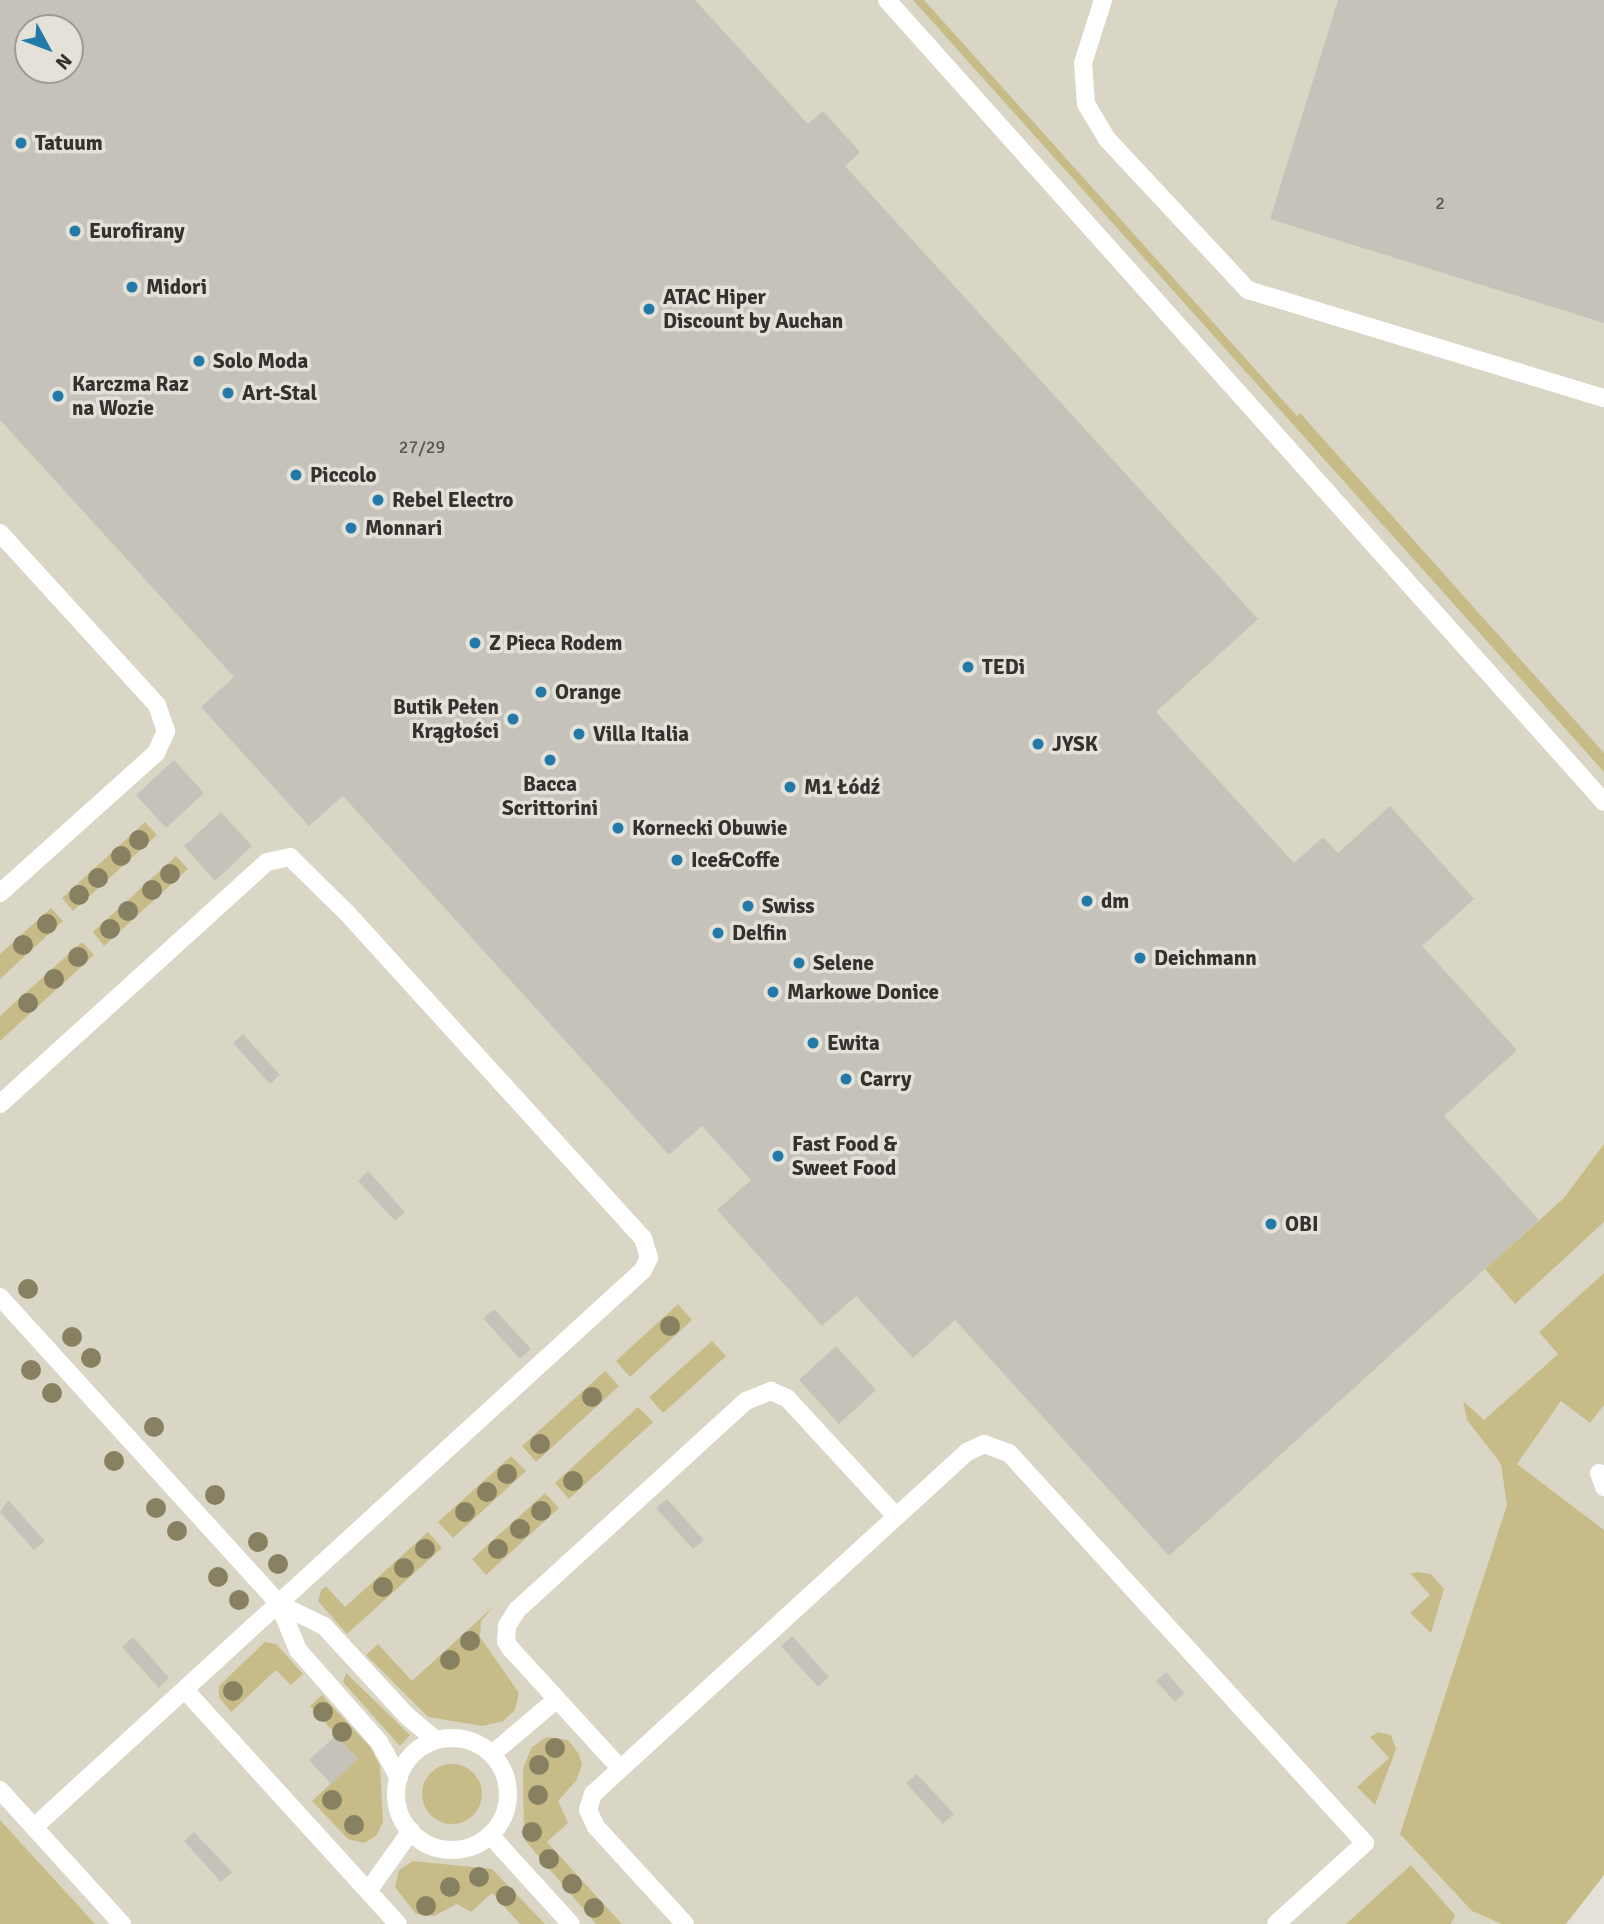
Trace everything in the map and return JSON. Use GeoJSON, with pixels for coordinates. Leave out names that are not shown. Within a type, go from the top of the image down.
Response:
{"type":"FeatureCollection","features":[{"type":"Feature","properties":{"kind":"lane"},"geometry":{"type":"LineString","coordinates":[[887,0],[1604,802]]}},
{"type":"Feature","properties":{"kind":"lane"},"geometry":{"type":"LineString","coordinates":[[1103,0],[1083,63],[1086,104],[1107,139],[1248,289],[1604,398]]}},
{"type":"Feature","properties":{"kind":"lane"},"geometry":{"type":"LineString","coordinates":[[0,533],[157,705],[166,731],[156,753],[0,893]]}},
{"type":"Feature","properties":{"kind":"lane"},"geometry":{"type":"LineString","coordinates":[[0,1104],[267,862],[290,858],[347,913],[647,1244],[649,1258],[643,1270],[34,1827]]}},
{"type":"Feature","properties":{"kind":"lane"},"geometry":{"type":"LineString","coordinates":[[0,1297],[279,1604],[298,1650],[379,1742],[399,1778]]}},
{"type":"Feature","properties":{"kind":"lane"},"geometry":{"type":"LineString","coordinates":[[620,1768],[506,1641],[512,1618],[754,1396],[771,1391],[788,1398],[896,1516]]}},
{"type":"Feature","properties":{"kind":"lane"},"geometry":{"type":"LineString","coordinates":[[685,1924],[591,1819],[589,1801],[593,1794],[967,1452],[984,1444],[1002,1448],[1043,1490],[1364,1843],[1276,1924]]}},
{"type":"Feature","properties":{"kind":"lane"},"geometry":{"type":"LineString","coordinates":[[279,1604],[324,1626],[406,1715],[436,1740]]}},
{"type":"Feature","properties":{"kind":"lane"},"geometry":{"type":"LineString","coordinates":[[185,1690],[398,1924]]}},
{"type":"Feature","properties":{"kind":"lane"},"geometry":{"type":"LineString","coordinates":[[492,1754],[557,1699]]}},
{"type":"Feature","properties":{"kind":"lane"},"geometry":{"type":"LineString","coordinates":[[459,1738],[492,1754],[504,1772],[508,1795],[503,1818],[490,1835],[457,1849],[434,1846],[411,1831],[398,1804],[399,1778],[416,1751],[436,1740],[459,1738]]}},
{"type":"Feature","properties":{"kind":"lane"},"geometry":{"type":"LineString","coordinates":[[0,1790],[122,1924]]}},
{"type":"Feature","properties":{"kind":"lane"},"geometry":{"type":"LineString","coordinates":[[368,1891],[411,1831]]}},
{"type":"Feature","properties":{"kind":"lane"},"geometry":{"type":"LineString","coordinates":[[490,1835],[571,1924]]}},
{"type":"Feature","properties":{"kind":"shaded area"},"geometry":{"type":"Polygon","coordinates":[[[0,0],[1604,0],[1604,1340],[1590,1423],[1604,1405],[1604,1530],[1518,1465],[1548,1924],[67,1924],[0,1850],[0,0]]]}},
{"type":"Feature","properties":{"kind":"shaded area"},"geometry":{"type":"Polygon","coordinates":[[[913,0],[924,0],[1297,416],[1300,413],[1604,753],[1604,772],[913,0]]]}},
{"type":"Feature","properties":{"kind":"shaded area"},"geometry":{"type":"Polygon","coordinates":[[[145,822],[157,835],[73,911],[62,898],[145,822]]]}},
{"type":"Feature","properties":{"kind":"shaded area"},"geometry":{"type":"Polygon","coordinates":[[[176,856],[188,869],[104,946],[93,932],[176,856]]]}},
{"type":"Feature","properties":{"kind":"shaded area"},"geometry":{"type":"Polygon","coordinates":[[[51,908],[63,921],[0,979],[0,954],[51,908]]]}},
{"type":"Feature","properties":{"kind":"shaded area"},"geometry":{"type":"Polygon","coordinates":[[[82,942],[94,955],[0,1041],[0,1016],[82,942]]]}},
{"type":"Feature","properties":{"kind":"shaded area"},"geometry":{"type":"Polygon","coordinates":[[[1604,1144],[1604,1222],[1515,1304],[1485,1269],[1564,1198],[1604,1144]]]}},
{"type":"Feature","properties":{"kind":"shaded area"},"geometry":{"type":"Polygon","coordinates":[[[1604,1273],[1604,1405],[1590,1423],[1561,1401],[1517,1464],[1604,1530],[1604,1875],[1566,1924],[1502,1924],[1472,1911],[1400,1834],[1507,1505],[1501,1464],[1467,1420],[1463,1401],[1484,1420],[1558,1354],[1539,1332],[1604,1273]]]}},
{"type":"Feature","properties":{"kind":"shaded area"},"geometry":{"type":"Polygon","coordinates":[[[678,1304],[692,1320],[630,1377],[616,1361],[678,1304]]]}},
{"type":"Feature","properties":{"kind":"shaded area"},"geometry":{"type":"Polygon","coordinates":[[[712,1341],[726,1356],[663,1413],[649,1397],[712,1341]]]}},
{"type":"Feature","properties":{"kind":"shaded area"},"geometry":{"type":"Polygon","coordinates":[[[605,1371],[619,1386],[536,1462],[522,1446],[605,1371]]]}},
{"type":"Feature","properties":{"kind":"shaded area"},"geometry":{"type":"Polygon","coordinates":[[[638,1407],[653,1422],[569,1499],[555,1483],[638,1407]]]}},
{"type":"Feature","properties":{"kind":"shaded area"},"geometry":{"type":"Polygon","coordinates":[[[511,1456],[526,1471],[453,1538],[438,1522],[511,1456]]]}},
{"type":"Feature","properties":{"kind":"shaded area"},"geometry":{"type":"Polygon","coordinates":[[[545,1493],[559,1508],[486,1575],[472,1559],[545,1493]]]}},
{"type":"Feature","properties":{"kind":"shaded area"},"geometry":{"type":"Polygon","coordinates":[[[428,1532],[442,1548],[347,1634],[318,1601],[321,1590],[326,1586],[345,1607],[428,1532]]]}},
{"type":"Feature","properties":{"kind":"shaded area"},"geometry":{"type":"Polygon","coordinates":[[[1411,1574],[1431,1574],[1444,1589],[1431,1633],[1410,1613],[1430,1595],[1411,1574]]]}},
{"type":"Feature","properties":{"kind":"shaded area"},"geometry":{"type":"Polygon","coordinates":[[[495,1605],[481,1621],[480,1637],[519,1693],[515,1710],[503,1721],[483,1726],[428,1717],[366,1655],[378,1644],[412,1681],[495,1605]]]}},
{"type":"Feature","properties":{"kind":"shaded area"},"geometry":{"type":"Polygon","coordinates":[[[265,1642],[276,1644],[303,1674],[291,1685],[276,1670],[231,1712],[219,1697],[219,1686],[265,1642]]]}},
{"type":"Feature","properties":{"kind":"shaded area"},"geometry":{"type":"Polygon","coordinates":[[[346,1673],[410,1735],[400,1746],[343,1682],[346,1673]]]}},
{"type":"Feature","properties":{"kind":"shaded area"},"geometry":{"type":"Polygon","coordinates":[[[322,1695],[371,1748],[380,1766],[383,1822],[376,1836],[364,1843],[348,1839],[312,1801],[358,1759],[310,1706],[322,1695]]]}},
{"type":"Feature","properties":{"kind":"shaded area"},"geometry":{"type":"Polygon","coordinates":[[[1378,1732],[1391,1735],[1396,1749],[1375,1805],[1357,1787],[1389,1758],[1370,1737],[1378,1732]]]}},
{"type":"Feature","properties":{"kind":"shaded area"},"geometry":{"type":"Polygon","coordinates":[[[547,1737],[568,1740],[579,1754],[582,1765],[576,1781],[558,1801],[568,1823],[547,1842],[622,1924],[596,1924],[524,1839],[523,1768],[532,1747],[547,1737]]]}},
{"type":"Feature","properties":{"kind":"shaded area"},"geometry":{"type":"Polygon","coordinates":[[[452,1764],[469,1769],[477,1777],[482,1794],[477,1811],[469,1819],[452,1824],[435,1819],[427,1811],[422,1794],[427,1777],[435,1769],[452,1764]]]}},
{"type":"Feature","properties":{"kind":"shaded area"},"geometry":{"type":"Polygon","coordinates":[[[0,1820],[95,1924],[0,1924],[0,1820]]]}},
{"type":"Feature","properties":{"kind":"shaded area"},"geometry":{"type":"Polygon","coordinates":[[[413,1861],[492,1869],[545,1924],[520,1924],[492,1893],[471,1912],[457,1904],[434,1916],[416,1914],[395,1887],[399,1870],[413,1861]]]}},
{"type":"Feature","properties":{"kind":"shaded area"},"geometry":{"type":"Polygon","coordinates":[[[1411,1865],[1455,1915],[1451,1924],[1346,1924],[1411,1865]]]}},
{"type":"Feature","properties":{"kind":"building","name":"M1 Łódź"},"geometry":{"type":"Polygon","coordinates":[[[0,0],[695,0],[808,124],[823,111],[860,152],[845,166],[1258,619],[1156,712],[1294,863],[1323,837],[1338,853],[1390,806],[1474,899],[1422,946],[1517,1050],[1444,1116],[1539,1220],[1169,1556],[955,1320],[913,1358],[856,1296],[822,1326],[717,1210],[751,1180],[702,1126],[669,1155],[343,796],[309,826],[201,707],[234,677],[0,420],[0,0]]]}},
{"type":"Feature","properties":{"kind":"building"},"geometry":{"type":"Polygon","coordinates":[[[1338,0],[1604,0],[1604,323],[1270,219],[1338,0]]]}},
{"type":"Feature","properties":{"kind":"building"},"geometry":{"type":"Polygon","coordinates":[[[174,760],[204,793],[166,828],[136,795],[174,760]]]}},
{"type":"Feature","properties":{"kind":"building"},"geometry":{"type":"Polygon","coordinates":[[[221,812],[252,846],[215,881],[184,846],[221,812]]]}},
{"type":"Feature","properties":{"kind":"building"},"geometry":{"type":"Polygon","coordinates":[[[243,1034],[280,1075],[270,1084],[233,1043],[243,1034]]]}},
{"type":"Feature","properties":{"kind":"building"},"geometry":{"type":"Polygon","coordinates":[[[368,1171],[405,1212],[395,1221],[358,1181],[368,1171]]]}},
{"type":"Feature","properties":{"kind":"building"},"geometry":{"type":"Polygon","coordinates":[[[494,1309],[531,1349],[520,1359],[483,1318],[494,1309]]]}},
{"type":"Feature","properties":{"kind":"building"},"geometry":{"type":"Polygon","coordinates":[[[836,1346],[876,1390],[839,1424],[799,1380],[836,1346]]]}},
{"type":"Feature","properties":{"kind":"building"},"geometry":{"type":"Polygon","coordinates":[[[667,1499],[704,1540],[693,1549],[656,1508],[667,1499]]]}},
{"type":"Feature","properties":{"kind":"building"},"geometry":{"type":"Polygon","coordinates":[[[8,1500],[45,1541],[34,1550],[0,1512],[8,1500]]]}},
{"type":"Feature","properties":{"kind":"building"},"geometry":{"type":"Polygon","coordinates":[[[792,1636],[829,1677],[818,1687],[781,1646],[792,1636]]]}},
{"type":"Feature","properties":{"kind":"building"},"geometry":{"type":"Polygon","coordinates":[[[133,1637],[169,1678],[159,1688],[122,1647],[133,1637]]]}},
{"type":"Feature","properties":{"kind":"building"},"geometry":{"type":"Polygon","coordinates":[[[1166,1672],[1184,1693],[1175,1702],[1156,1681],[1166,1672]]]}},
{"type":"Feature","properties":{"kind":"building"},"geometry":{"type":"Polygon","coordinates":[[[336,1735],[358,1759],[331,1784],[309,1760],[336,1735]]]}},
{"type":"Feature","properties":{"kind":"building"},"geometry":{"type":"Polygon","coordinates":[[[917,1774],[954,1814],[943,1824],[906,1783],[917,1774]]]}},
{"type":"Feature","properties":{"kind":"building"},"geometry":{"type":"Polygon","coordinates":[[[194,1832],[232,1872],[221,1882],[184,1841],[194,1832]]]}},
{"type":"Feature","properties":{"kind":"place","name":"Tatuum"},"geometry":{"type":"Point","coordinates":[21,143]}},
{"type":"Feature","properties":{"kind":"place","name":"Eurofirany"},"geometry":{"type":"Point","coordinates":[75,231]}},
{"type":"Feature","properties":{"kind":"place","name":"Midori"},"geometry":{"type":"Point","coordinates":[132,287]}},
{"type":"Feature","properties":{"kind":"place","name":"ATAC Hiper Discount by Auchan"},"geometry":{"type":"Point","coordinates":[649,309]}},
{"type":"Feature","properties":{"kind":"place","name":"Solo Moda"},"geometry":{"type":"Point","coordinates":[199,361]}},
{"type":"Feature","properties":{"kind":"place","name":"Art-Stal"},"geometry":{"type":"Point","coordinates":[228,393]}},
{"type":"Feature","properties":{"kind":"place","name":"Karczma Raz na Wozie"},"geometry":{"type":"Point","coordinates":[58,396]}},
{"type":"Feature","properties":{"kind":"place","name":"Piccolo"},"geometry":{"type":"Point","coordinates":[296,475]}},
{"type":"Feature","properties":{"kind":"place","name":"Rebel Electro"},"geometry":{"type":"Point","coordinates":[378,500]}},
{"type":"Feature","properties":{"kind":"place","name":"Monnari"},"geometry":{"type":"Point","coordinates":[351,528]}},
{"type":"Feature","properties":{"kind":"place","name":"Z Pieca Rodem"},"geometry":{"type":"Point","coordinates":[475,643]}},
{"type":"Feature","properties":{"kind":"place","name":"TEDi"},"geometry":{"type":"Point","coordinates":[968,667]}},
{"type":"Feature","properties":{"kind":"place","name":"Orange"},"geometry":{"type":"Point","coordinates":[541,692]}},
{"type":"Feature","properties":{"kind":"place","name":"Butik Pełen Krągłości"},"geometry":{"type":"Point","coordinates":[513,719]}},
{"type":"Feature","properties":{"kind":"place","name":"Villa Italia"},"geometry":{"type":"Point","coordinates":[579,734]}},
{"type":"Feature","properties":{"kind":"place","name":"JYSK"},"geometry":{"type":"Point","coordinates":[1038,744]}},
{"type":"Feature","properties":{"kind":"place","name":"Bacca Scrittorini"},"geometry":{"type":"Point","coordinates":[550,760]}},
{"type":"Feature","properties":{"kind":"place","name":"M1 Łódź"},"geometry":{"type":"Point","coordinates":[790,787]}},
{"type":"Feature","properties":{"kind":"place","name":"Kornecki Obuwie"},"geometry":{"type":"Point","coordinates":[618,828]}},
{"type":"Feature","properties":{"kind":"place","name":"Ice&Coffe"},"geometry":{"type":"Point","coordinates":[677,860]}},
{"type":"Feature","properties":{"kind":"place","name":"dm"},"geometry":{"type":"Point","coordinates":[1087,901]}},
{"type":"Feature","properties":{"kind":"place","name":"Swiss"},"geometry":{"type":"Point","coordinates":[748,906]}},
{"type":"Feature","properties":{"kind":"place","name":"Delfin"},"geometry":{"type":"Point","coordinates":[718,933]}},
{"type":"Feature","properties":{"kind":"place","name":"Deichmann"},"geometry":{"type":"Point","coordinates":[1140,958]}},
{"type":"Feature","properties":{"kind":"place","name":"Selene"},"geometry":{"type":"Point","coordinates":[799,963]}},
{"type":"Feature","properties":{"kind":"place","name":"Markowe Donice"},"geometry":{"type":"Point","coordinates":[773,992]}},
{"type":"Feature","properties":{"kind":"place","name":"Ewita"},"geometry":{"type":"Point","coordinates":[813,1043]}},
{"type":"Feature","properties":{"kind":"place","name":"Carry"},"geometry":{"type":"Point","coordinates":[846,1079]}},
{"type":"Feature","properties":{"kind":"place","name":"Fast Food & Sweet Food"},"geometry":{"type":"Point","coordinates":[778,1156]}},
{"type":"Feature","properties":{"kind":"place","name":"OBI"},"geometry":{"type":"Point","coordinates":[1271,1224]}}]}
